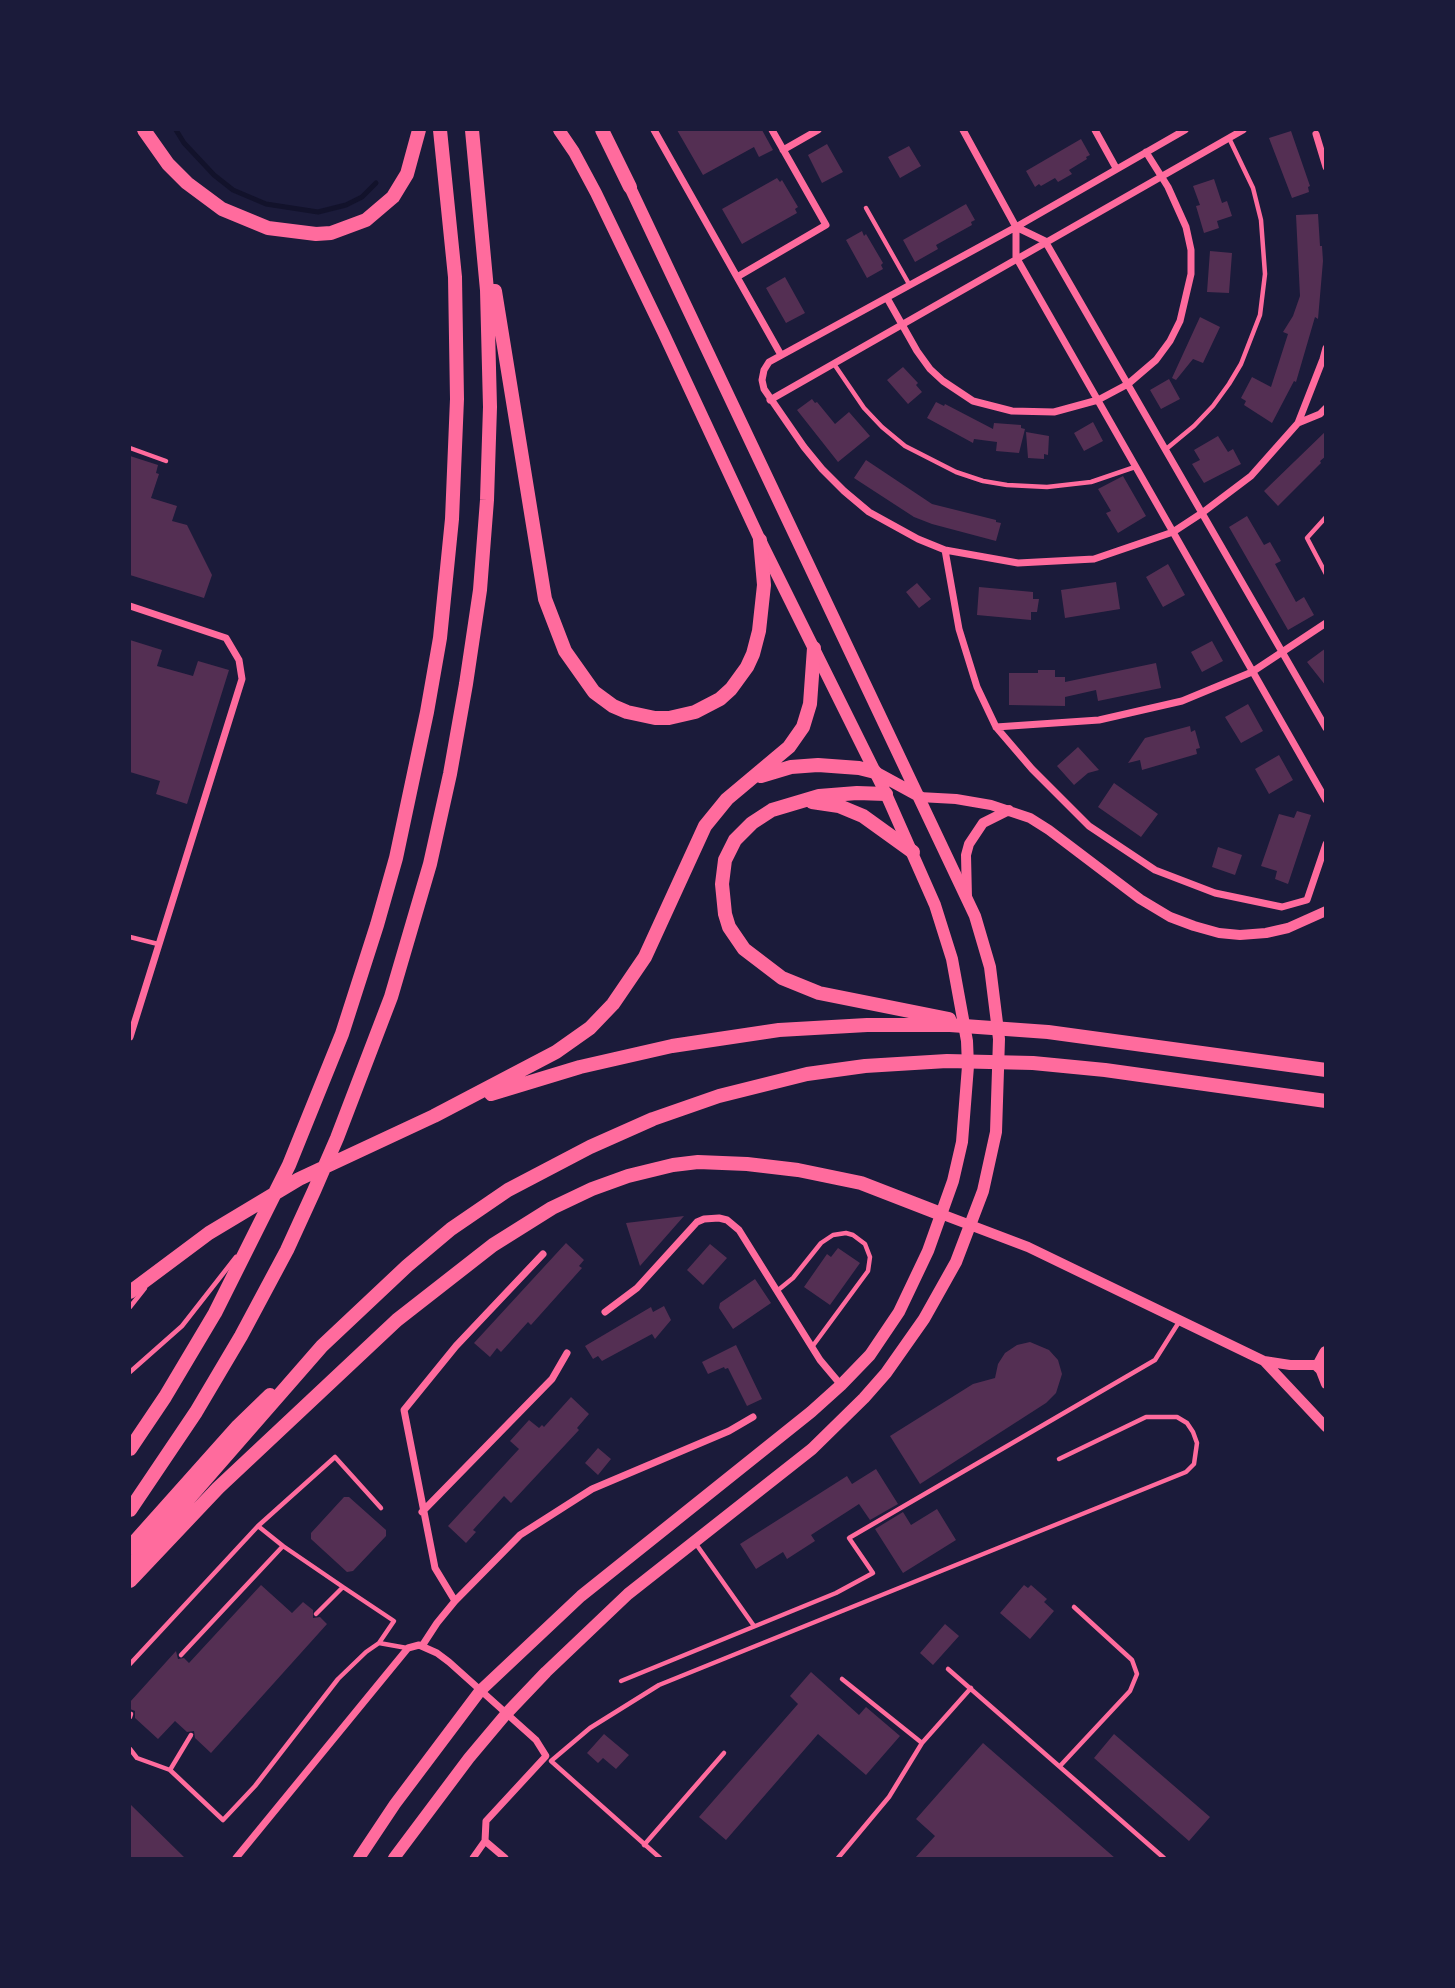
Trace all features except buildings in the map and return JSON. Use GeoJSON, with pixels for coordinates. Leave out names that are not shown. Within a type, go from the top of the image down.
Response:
{"type":"FeatureCollection","features":[{"type":"Feature","properties":{"kind":"highway"},"geometry":{"type":"LineString","coordinates":[[144,130],[168,163],[187,183],[222,209],[268,228],[316,234],[331,233],[366,220],[393,197],[407,174],[419,130]]}},
{"type":"Feature","properties":{"kind":"highway"},"geometry":{"type":"LineString","coordinates":[[130,1449],[191,1355],[260,1226],[289,1165],[338,1045],[377,925],[413,785],[440,638],[452,519],[457,399],[455,277],[440,130]]}},
{"type":"Feature","properties":{"kind":"highway"},"geometry":{"type":"LineString","coordinates":[[130,1510],[176,1443],[235,1345],[286,1250],[337,1138],[391,997],[418,909],[450,774],[470,661],[484,547],[490,360],[482,221],[472,130]]}},
{"type":"Feature","properties":{"kind":"highway"},"geometry":{"type":"LineString","coordinates":[[603,130],[631,187]]}},
{"type":"Feature","properties":{"kind":"highway"},"geometry":{"type":"LineString","coordinates":[[482,221],[509,370],[545,599],[565,651],[586,684],[613,706],[626,712],[655,718],[682,716],[720,699],[740,679],[753,654],[763,607],[760,540]]}},
{"type":"Feature","properties":{"kind":"highway"},"geometry":{"type":"LineString","coordinates":[[130,1292],[209,1233],[299,1179],[434,1116],[567,1046],[601,1017],[645,957],[705,826],[717,809],[789,747],[803,727],[810,704],[814,648]]}},
{"type":"Feature","properties":{"kind":"highway"},"geometry":{"type":"LineString","coordinates":[[741,787],[768,773],[791,767],[834,765],[875,772]]}},
{"type":"Feature","properties":{"kind":"highway"},"geometry":{"type":"LineString","coordinates":[[886,794],[838,793],[805,799],[763,815],[742,831],[725,860],[722,900],[729,927],[736,940],[754,959],[782,978],[802,987],[911,1017],[1116,1040],[1325,1070]]}},
{"type":"Feature","properties":{"kind":"highway"},"geometry":{"type":"LineString","coordinates":[[789,805],[824,803],[855,812],[876,823],[913,852]]}},
{"type":"Feature","properties":{"kind":"highway"},"geometry":{"type":"LineString","coordinates":[[434,1116],[536,1079],[672,1046],[801,1028],[911,1017]]}},
{"type":"Feature","properties":{"kind":"highway"},"geometry":{"type":"LineString","coordinates":[[130,1547],[238,1426],[363,1305],[451,1230],[508,1191],[600,1141],[696,1103],[763,1084],[846,1068],[970,1060],[1049,1064],[1166,1077],[1325,1101]]}},
{"type":"Feature","properties":{"kind":"highway"},"geometry":{"type":"LineString","coordinates":[[130,1581],[218,1488],[397,1320],[493,1245],[573,1198],[609,1182],[652,1170],[698,1162],[722,1162],[829,1175],[873,1187],[942,1214]]}},
{"type":"Feature","properties":{"kind":"highway"},"geometry":{"type":"LineString","coordinates":[[130,1566],[322,1346]]}},
{"type":"Feature","properties":{"kind":"main road"},"geometry":{"type":"LineString","coordinates":[[359,1858],[395,1804],[480,1691],[581,1596],[811,1412],[870,1354],[899,1312],[928,1251],[953,1181],[962,1142],[968,1066],[960,995],[946,938],[913,852],[760,540],[596,193],[575,152],[559,130]]}},
{"type":"Feature","properties":{"kind":"main road"},"geometry":{"type":"LineString","coordinates":[[394,1858],[506,1714],[628,1594],[812,1449],[879,1381],[924,1319],[956,1262],[984,1191],[996,1132],[999,1039],[986,951],[967,898],[631,187],[594,130]]}},
{"type":"Feature","properties":{"kind":"main road"},"geometry":{"type":"LineString","coordinates":[[875,772],[919,797]]}},
{"type":"Feature","properties":{"kind":"main road"},"geometry":{"type":"LineString","coordinates":[[886,794],[919,797]]}},
{"type":"Feature","properties":{"kind":"street"},"geometry":{"type":"LineString","coordinates":[[654,130],[781,355]]}},
{"type":"Feature","properties":{"kind":"street"},"geometry":{"type":"LineString","coordinates":[[737,277],[826,225],[772,130]]}},
{"type":"Feature","properties":{"kind":"street"},"geometry":{"type":"LineString","coordinates":[[783,150],[818,130]]}},
{"type":"Feature","properties":{"kind":"street"},"geometry":{"type":"LineString","coordinates":[[963,130],[1016,226],[1016,257],[1325,800]]}},
{"type":"Feature","properties":{"kind":"street"},"geometry":{"type":"LineString","coordinates":[[1095,130],[1116,168]]}},
{"type":"Feature","properties":{"kind":"street"},"geometry":{"type":"LineString","coordinates":[[1185,130],[769,362],[762,380],[770,400],[804,447],[844,491],[869,512],[918,539],[945,550],[1018,563],[1094,559],[1173,532],[1251,476],[1298,423],[1325,348]]}},
{"type":"Feature","properties":{"kind":"street"},"geometry":{"type":"LineString","coordinates":[[770,400],[1242,130]]}},
{"type":"Feature","properties":{"kind":"street"},"geometry":{"type":"LineString","coordinates":[[1315,132],[1325,150]]}},
{"type":"Feature","properties":{"kind":"street"},"geometry":{"type":"LineString","coordinates":[[1315,132],[1325,167]]}},
{"type":"Feature","properties":{"kind":"street"},"geometry":{"type":"LineString","coordinates":[[887,298],[930,369],[973,401],[992,407],[1033,413],[1072,409],[1098,400],[1128,384],[1156,360],[1170,341],[1180,321],[1189,286],[1191,250],[1186,227],[1162,177],[1146,152]]}},
{"type":"Feature","properties":{"kind":"street"},"geometry":{"type":"LineString","coordinates":[[1016,226],[1045,241],[1325,728]]}},
{"type":"Feature","properties":{"kind":"street"},"geometry":{"type":"LineString","coordinates":[[1298,423],[1320,414],[1325,408]]}},
{"type":"Feature","properties":{"kind":"street"},"geometry":{"type":"LineString","coordinates":[[945,550],[959,629],[977,687],[996,727],[1032,769],[1089,826],[1155,870],[1215,892],[1282,908],[1307,900],[1325,844]]}},
{"type":"Feature","properties":{"kind":"street"},"geometry":{"type":"LineString","coordinates":[[130,606],[226,638],[239,660],[242,679],[130,1037]]}},
{"type":"Feature","properties":{"kind":"street"},"geometry":{"type":"LineString","coordinates":[[996,727],[1099,720],[1182,701],[1252,672],[1325,623]]}},
{"type":"Feature","properties":{"kind":"street"},"geometry":{"type":"LineString","coordinates":[[919,797],[966,800],[1009,810],[1049,830],[1140,899],[1170,917],[1194,926],[1219,933],[1266,933],[1287,928],[1325,911]]}},
{"type":"Feature","properties":{"kind":"street"},"geometry":{"type":"LineString","coordinates":[[967,898],[966,855],[969,844],[983,822],[1009,810]]}},
{"type":"Feature","properties":{"kind":"street"},"geometry":{"type":"LineString","coordinates":[[942,1214],[1028,1247],[1264,1361],[1325,1427]]}},
{"type":"Feature","properties":{"kind":"street"},"geometry":{"type":"LineString","coordinates":[[605,1312],[637,1288],[697,1222],[712,1217],[727,1220],[734,1224],[812,1347],[841,1385]]}},
{"type":"Feature","properties":{"kind":"street"},"geometry":{"type":"LineString","coordinates":[[455,1601],[435,1568],[404,1410],[456,1346],[543,1254]]}},
{"type":"Feature","properties":{"kind":"street"},"geometry":{"type":"LineString","coordinates":[[422,1512],[552,1379],[567,1353]]}},
{"type":"Feature","properties":{"kind":"street"},"geometry":{"type":"LineString","coordinates":[[1264,1361],[1323,1361],[1325,1384]]}},
{"type":"Feature","properties":{"kind":"street"},"geometry":{"type":"LineString","coordinates":[[422,1646],[455,1601],[520,1535],[592,1489],[729,1431],[753,1417]]}},
{"type":"Feature","properties":{"kind":"street"},"geometry":{"type":"LineString","coordinates":[[236,1858],[408,1648],[422,1646],[449,1662],[536,1740],[549,1759],[486,1821],[485,1841],[473,1858]]}},
{"type":"Feature","properties":{"kind":"street"},"geometry":{"type":"LineString","coordinates":[[485,1841],[505,1858]]}},
{"type":"Feature","properties":{"kind":"lane"},"geometry":{"type":"LineString","coordinates":[[1165,450],[1195,426],[1229,384],[1241,364],[1260,314],[1265,274],[1261,220],[1253,188],[1229,138]]}},
{"type":"Feature","properties":{"kind":"lane"},"geometry":{"type":"LineString","coordinates":[[866,208],[909,284]]}},
{"type":"Feature","properties":{"kind":"lane"},"geometry":{"type":"LineString","coordinates":[[834,363],[864,408],[883,427],[905,446],[956,472],[1007,485],[1047,487],[1091,482],[1135,467]]}},
{"type":"Feature","properties":{"kind":"lane"},"geometry":{"type":"LineString","coordinates":[[130,448],[166,461]]}},
{"type":"Feature","properties":{"kind":"lane"},"geometry":{"type":"LineString","coordinates":[[1325,517],[1307,538],[1325,575]]}},
{"type":"Feature","properties":{"kind":"lane"},"geometry":{"type":"LineString","coordinates":[[130,937],[159,945]]}},
{"type":"Feature","properties":{"kind":"lane"},"geometry":{"type":"LineString","coordinates":[[130,1372],[182,1326],[260,1226]]}},
{"type":"Feature","properties":{"kind":"lane"},"geometry":{"type":"LineString","coordinates":[[777,1291],[793,1278],[821,1243],[833,1235],[846,1233],[864,1244],[870,1257],[868,1271],[812,1347]]}},
{"type":"Feature","properties":{"kind":"lane"},"geometry":{"type":"LineString","coordinates":[[130,1307],[163,1266]]}},
{"type":"Feature","properties":{"kind":"lane"},"geometry":{"type":"LineString","coordinates":[[621,1681],[836,1593],[873,1573],[849,1538],[1155,1360],[1180,1321]]}},
{"type":"Feature","properties":{"kind":"lane"},"geometry":{"type":"LineString","coordinates":[[660,1858],[549,1759],[590,1728],[659,1685],[1186,1472],[1194,1464],[1197,1443],[1187,1423],[1177,1418],[1146,1417],[1059,1459]]}},
{"type":"Feature","properties":{"kind":"lane"},"geometry":{"type":"LineString","coordinates":[[130,1664],[258,1526],[335,1457],[381,1508]]}},
{"type":"Feature","properties":{"kind":"lane"},"geometry":{"type":"LineString","coordinates":[[130,1749],[137,1758],[170,1770],[223,1820],[255,1786],[338,1679],[379,1643],[394,1621],[258,1526]]}},
{"type":"Feature","properties":{"kind":"lane"},"geometry":{"type":"LineString","coordinates":[[694,1541],[754,1626]]}},
{"type":"Feature","properties":{"kind":"lane"},"geometry":{"type":"LineString","coordinates":[[181,1656],[284,1546]]}},
{"type":"Feature","properties":{"kind":"lane"},"geometry":{"type":"LineString","coordinates":[[316,1614],[343,1587]]}},
{"type":"Feature","properties":{"kind":"lane"},"geometry":{"type":"LineString","coordinates":[[1060,1766],[1130,1691],[1137,1674],[1132,1660],[1074,1607]]}},
{"type":"Feature","properties":{"kind":"lane"},"geometry":{"type":"LineString","coordinates":[[379,1643],[408,1648]]}},
{"type":"Feature","properties":{"kind":"lane"},"geometry":{"type":"LineString","coordinates":[[948,1669],[1164,1858]]}},
{"type":"Feature","properties":{"kind":"lane"},"geometry":{"type":"LineString","coordinates":[[842,1679],[922,1743]]}},
{"type":"Feature","properties":{"kind":"lane"},"geometry":{"type":"LineString","coordinates":[[838,1858],[889,1797],[922,1743],[971,1688]]}},
{"type":"Feature","properties":{"kind":"lane"},"geometry":{"type":"LineString","coordinates":[[170,1770],[191,1735]]}},
{"type":"Feature","properties":{"kind":"lane"},"geometry":{"type":"LineString","coordinates":[[644,1845],[723,1753]]}},
{"type":"Feature","properties":{"kind":"waterway"},"geometry":{"type":"LineString","coordinates":[[176,130],[184,143],[214,175],[233,190],[266,204],[318,212],[346,205],[362,197],[376,183]]}}]}
